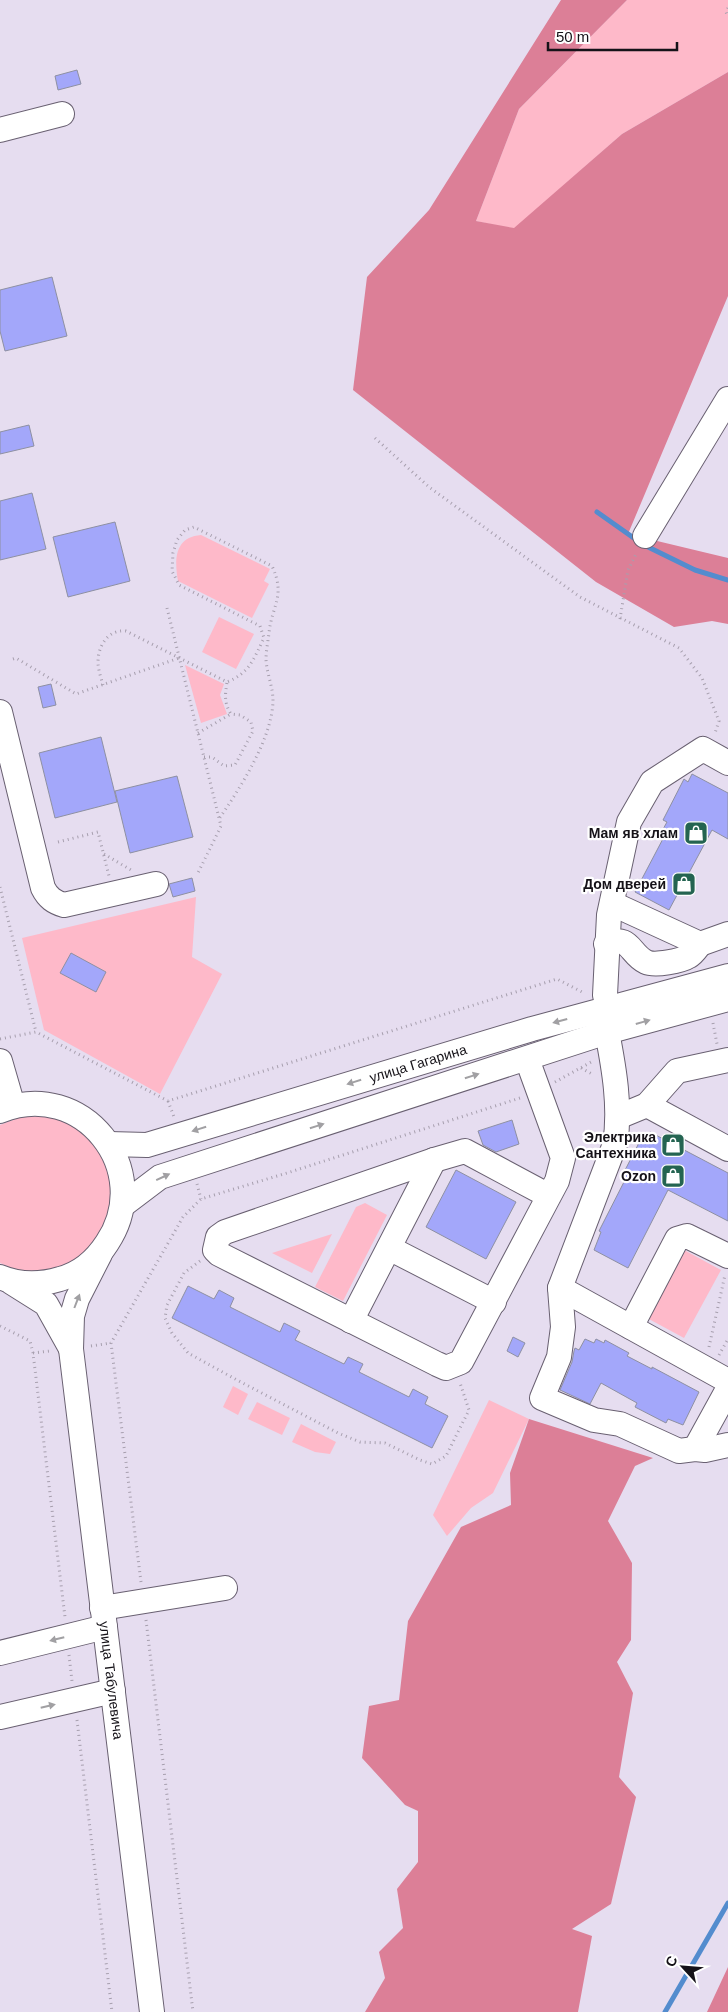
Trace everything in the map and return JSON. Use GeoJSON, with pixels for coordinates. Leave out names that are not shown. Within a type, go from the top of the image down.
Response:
{"type":"FeatureCollection","features":[{"type":"Feature","properties":{"kind":"street"},"geometry":{"type":"LineString","coordinates":[[0,130],[62,114]]}},
{"type":"Feature","properties":{"kind":"street"},"geometry":{"type":"LineString","coordinates":[[644,536],[728,399]]}},
{"type":"Feature","properties":{"kind":"street"},"geometry":{"type":"LineString","coordinates":[[0,712],[45,893],[54,902],[64,905],[114,894],[147,880]]}},
{"type":"Feature","properties":{"kind":"street"},"geometry":{"type":"LineString","coordinates":[[606,1002],[606,944],[609,915],[613,904],[629,822],[652,782],[703,749],[719,758]]}},
{"type":"Feature","properties":{"kind":"street"},"geometry":{"type":"LineString","coordinates":[[613,904],[700,944]]}},
{"type":"Feature","properties":{"kind":"street"},"geometry":{"type":"LineString","coordinates":[[606,944],[623,941],[646,962],[664,964],[690,956],[700,944],[728,934]]}},
{"type":"Feature","properties":{"kind":"street","name":"улица Гагарина"},"geometry":{"type":"LineString","coordinates":[[109,1144],[147,1145],[532,1029],[606,1002],[728,976]]}},
{"type":"Feature","properties":{"kind":"street","name":"улица Гагарина"},"geometry":{"type":"LineString","coordinates":[[123,1205],[160,1176],[527,1059],[609,1041],[728,999]]}},
{"type":"Feature","properties":{"kind":"street"},"geometry":{"type":"LineString","coordinates":[[609,1041],[618,1117],[615,1144],[560,1288],[562,1327],[559,1356],[542,1398],[594,1420],[620,1424],[678,1452],[695,1449],[705,1450],[728,1445]]}},
{"type":"Feature","properties":{"kind":"street"},"geometry":{"type":"LineString","coordinates":[[527,1059],[563,1158],[557,1181],[461,1362],[446,1368],[437,1364],[218,1254],[215,1250],[218,1238],[225,1232],[434,1160],[466,1152],[549,1196]]}},
{"type":"Feature","properties":{"kind":"street"},"geometry":{"type":"LineString","coordinates":[[618,1117],[647,1105],[677,1071],[728,1060]]}},
{"type":"Feature","properties":{"kind":"street"},"geometry":{"type":"LineString","coordinates":[[0,1061],[6,1108],[34,1103],[56,1106],[83,1118],[95,1127],[109,1144],[122,1173],[123,1205],[116,1231],[100,1254],[85,1268],[47,1283],[27,1283],[4,1278]]}},
{"type":"Feature","properties":{"kind":"street"},"geometry":{"type":"LineString","coordinates":[[647,1105],[728,1149]]}},
{"type":"Feature","properties":{"kind":"street"},"geometry":{"type":"LineString","coordinates":[[351,1321],[434,1160]]}},
{"type":"Feature","properties":{"kind":"street"},"geometry":{"type":"LineString","coordinates":[[631,1327],[678,1239],[687,1236],[727,1264]]}},
{"type":"Feature","properties":{"kind":"street"},"geometry":{"type":"LineString","coordinates":[[389,1248],[494,1302]]}},
{"type":"Feature","properties":{"kind":"street","name":"улица Табулевича"},"geometry":{"type":"LineString","coordinates":[[100,1254],[77,1299],[72,1316],[71,1349],[152,2012]]}},
{"type":"Feature","properties":{"kind":"street","name":"улица Табулевича"},"geometry":{"type":"LineString","coordinates":[[4,1278],[46,1304],[71,1349]]}},
{"type":"Feature","properties":{"kind":"street"},"geometry":{"type":"LineString","coordinates":[[560,1288],[728,1381]]}},
{"type":"Feature","properties":{"kind":"street"},"geometry":{"type":"LineString","coordinates":[[695,1449],[728,1390]]}},
{"type":"Feature","properties":{"kind":"street"},"geometry":{"type":"LineString","coordinates":[[0,1653],[103,1618],[144,1601],[225,1588]]}},
{"type":"Feature","properties":{"kind":"street"},"geometry":{"type":"LineString","coordinates":[[0,1716],[112,1691]]}},
{"type":"Feature","properties":{"kind":"path"},"geometry":{"type":"LineString","coordinates":[[728,8],[726,12],[728,17]]}},
{"type":"Feature","properties":{"kind":"path"},"geometry":{"type":"LineString","coordinates":[[375,438],[429,487],[580,597],[679,648],[702,678],[718,721],[719,758]]}},
{"type":"Feature","properties":{"kind":"path"},"geometry":{"type":"LineString","coordinates":[[219,819],[236,795],[254,761],[268,728],[273,702],[272,684],[266,660],[268,640],[269,630],[278,601],[276,576],[272,566],[194,527],[184,530],[177,540],[173,553],[172,571],[179,585],[260,626],[264,638],[268,640]]}},
{"type":"Feature","properties":{"kind":"path"},"geometry":{"type":"LineString","coordinates":[[620,619],[628,570],[644,536]]}},
{"type":"Feature","properties":{"kind":"path"},"geometry":{"type":"LineString","coordinates":[[167,608],[221,826],[197,875]]}},
{"type":"Feature","properties":{"kind":"path"},"geometry":{"type":"LineString","coordinates":[[103,685],[98,662],[101,647],[108,636],[118,630],[126,631],[227,682],[238,678],[249,667],[264,638]]}},
{"type":"Feature","properties":{"kind":"path"},"geometry":{"type":"LineString","coordinates":[[13,659],[16,658],[76,694],[179,658]]}},
{"type":"Feature","properties":{"kind":"path"},"geometry":{"type":"LineString","coordinates":[[227,682],[224,698],[231,714]]}},
{"type":"Feature","properties":{"kind":"path"},"geometry":{"type":"LineString","coordinates":[[198,733],[231,714],[240,715],[251,722],[253,732],[235,765],[224,766],[212,757],[204,757]]}},
{"type":"Feature","properties":{"kind":"path"},"geometry":{"type":"LineString","coordinates":[[58,842],[98,832],[114,894]]}},
{"type":"Feature","properties":{"kind":"path"},"geometry":{"type":"LineString","coordinates":[[104,854],[147,880]]}},
{"type":"Feature","properties":{"kind":"path"},"geometry":{"type":"LineString","coordinates":[[0,887],[36,1032]]}},
{"type":"Feature","properties":{"kind":"path"},"geometry":{"type":"LineString","coordinates":[[0,1039],[36,1032],[168,1101],[557,979],[606,1002]]}},
{"type":"Feature","properties":{"kind":"path"},"geometry":{"type":"LineString","coordinates":[[193,2012],[111,1343],[184,1217],[201,1198],[288,1173],[538,1092],[609,1041]]}},
{"type":"Feature","properties":{"kind":"path"},"geometry":{"type":"LineString","coordinates":[[215,1250],[184,1273],[167,1305],[164,1318],[172,1333],[188,1352],[338,1433],[360,1442],[385,1443],[432,1464],[446,1456],[469,1410],[454,1366]]}},
{"type":"Feature","properties":{"kind":"path"},"geometry":{"type":"LineString","coordinates":[[704,1368],[727,1264]]}},
{"type":"Feature","properties":{"kind":"path"},"geometry":{"type":"LineString","coordinates":[[0,1326],[30,1341],[33,1353]]}},
{"type":"Feature","properties":{"kind":"shaded area"},"geometry":{"type":"Polygon","coordinates":[[[561,0],[627,0],[519,109],[476,221],[514,228],[622,134],[728,72],[728,296],[628,534],[728,558],[728,624],[712,621],[674,627],[596,582],[353,390],[367,277],[429,210],[561,0]]]}},
{"type":"Feature","properties":{"kind":"shaded area"},"geometry":{"type":"Polygon","coordinates":[[[627,0],[728,0],[728,72],[622,134],[514,229],[476,221],[519,109],[627,0]]]}},
{"type":"Feature","properties":{"kind":"shaded area"},"geometry":{"type":"Polygon","coordinates":[[[201,535],[270,569],[264,581],[269,584],[252,618],[178,581],[176,565],[178,550],[186,540],[201,535]]]}},
{"type":"Feature","properties":{"kind":"shaded area"},"geometry":{"type":"Polygon","coordinates":[[[219,617],[254,634],[236,669],[202,652],[219,617]]]}},
{"type":"Feature","properties":{"kind":"shaded area"},"geometry":{"type":"Polygon","coordinates":[[[185,665],[224,684],[220,695],[227,714],[201,723],[185,665]]]}},
{"type":"Feature","properties":{"kind":"shaded area"},"geometry":{"type":"Polygon","coordinates":[[[196,897],[192,957],[222,974],[160,1094],[44,1030],[22,938],[196,897]]]}},
{"type":"Feature","properties":{"kind":"shaded area"},"geometry":{"type":"Polygon","coordinates":[[[40,1116],[57,1118],[82,1132],[102,1156],[110,1174],[113,1192],[111,1210],[105,1228],[94,1243],[80,1256],[62,1266],[40,1272],[17,1271],[0,1263],[0,1125],[21,1117],[40,1116]]]}},
{"type":"Feature","properties":{"kind":"shaded area"},"geometry":{"type":"Polygon","coordinates":[[[365,1203],[387,1215],[343,1301],[315,1287],[356,1207],[365,1203]]]}},
{"type":"Feature","properties":{"kind":"shaded area"},"geometry":{"type":"Polygon","coordinates":[[[332,1234],[312,1273],[272,1253],[332,1234]]]}},
{"type":"Feature","properties":{"kind":"shaded area"},"geometry":{"type":"Polygon","coordinates":[[[684,1250],[721,1270],[684,1338],[647,1318],[684,1250]]]}},
{"type":"Feature","properties":{"kind":"shaded area"},"geometry":{"type":"Polygon","coordinates":[[[233,1386],[248,1394],[238,1415],[223,1407],[233,1386]]]}},
{"type":"Feature","properties":{"kind":"shaded area"},"geometry":{"type":"Polygon","coordinates":[[[489,1400],[529,1419],[493,1493],[471,1508],[447,1536],[433,1515],[489,1400]]]}},
{"type":"Feature","properties":{"kind":"shaded area"},"geometry":{"type":"Polygon","coordinates":[[[257,1402],[290,1418],[282,1435],[248,1419],[257,1402]]]}},
{"type":"Feature","properties":{"kind":"shaded area"},"geometry":{"type":"Polygon","coordinates":[[[529,1419],[653,1458],[635,1466],[608,1521],[632,1563],[631,1640],[617,1662],[633,1693],[619,1777],[636,1797],[611,1904],[572,1929],[592,1936],[578,2012],[365,2012],[385,1978],[379,1952],[403,1928],[397,1889],[418,1862],[418,1811],[405,1805],[362,1758],[369,1706],[399,1700],[408,1621],[461,1527],[511,1505],[510,1473],[529,1419]]]}},
{"type":"Feature","properties":{"kind":"shaded area"},"geometry":{"type":"Polygon","coordinates":[[[301,1424],[336,1442],[330,1454],[315,1452],[292,1442],[301,1424]]]}},
{"type":"Feature","properties":{"kind":"shaded area"},"geometry":{"type":"Polygon","coordinates":[[[728,1967],[728,2012],[707,2012],[728,1967]]]}},
{"type":"Feature","properties":{"kind":"building"},"geometry":{"type":"Polygon","coordinates":[[[77,70],[81,84],[58,90],[55,76],[77,70]]]}},
{"type":"Feature","properties":{"kind":"building"},"geometry":{"type":"Polygon","coordinates":[[[52,277],[67,336],[5,351],[0,331],[0,290],[52,277]]]}},
{"type":"Feature","properties":{"kind":"building"},"geometry":{"type":"Polygon","coordinates":[[[29,425],[34,446],[0,454],[0,432],[29,425]]]}},
{"type":"Feature","properties":{"kind":"building"},"geometry":{"type":"Polygon","coordinates":[[[32,493],[46,549],[0,560],[0,501],[32,493]]]}},
{"type":"Feature","properties":{"kind":"building"},"geometry":{"type":"Polygon","coordinates":[[[115,522],[130,581],[68,597],[53,537],[115,522]]]}},
{"type":"Feature","properties":{"kind":"building"},"geometry":{"type":"Polygon","coordinates":[[[51,684],[56,705],[43,708],[38,687],[51,684]]]}},
{"type":"Feature","properties":{"kind":"building"},"geometry":{"type":"Polygon","coordinates":[[[101,737],[117,802],[55,818],[39,753],[101,737]]]}},
{"type":"Feature","properties":{"kind":"building"},"geometry":{"type":"Polygon","coordinates":[[[692,774],[728,793],[728,839],[712,830],[669,910],[635,892],[666,833],[662,831],[667,822],[663,820],[684,779],[688,782],[692,774]]]}},
{"type":"Feature","properties":{"kind":"building"},"geometry":{"type":"Polygon","coordinates":[[[177,776],[193,837],[130,853],[115,791],[177,776]]]}},
{"type":"Feature","properties":{"kind":"building"},"geometry":{"type":"Polygon","coordinates":[[[192,878],[195,891],[173,897],[169,884],[192,878]]]}},
{"type":"Feature","properties":{"kind":"building"},"geometry":{"type":"Polygon","coordinates":[[[71,953],[106,972],[96,992],[60,973],[71,953]]]}},
{"type":"Feature","properties":{"kind":"building"},"geometry":{"type":"Polygon","coordinates":[[[512,1120],[519,1144],[496,1152],[483,1145],[478,1131],[512,1120]]]}},
{"type":"Feature","properties":{"kind":"building"},"geometry":{"type":"Polygon","coordinates":[[[650,1132],[728,1173],[728,1221],[668,1190],[628,1268],[594,1250],[601,1232],[599,1231],[626,1178],[622,1176],[642,1137],[646,1139],[650,1132]]]}},
{"type":"Feature","properties":{"kind":"building"},"geometry":{"type":"Polygon","coordinates":[[[456,1170],[516,1202],[486,1259],[426,1227],[456,1170]]]}},
{"type":"Feature","properties":{"kind":"building"},"geometry":{"type":"Polygon","coordinates":[[[188,1286],[214,1299],[219,1290],[234,1298],[230,1307],[280,1332],[284,1323],[300,1331],[295,1340],[344,1364],[348,1357],[363,1364],[359,1372],[409,1397],[413,1389],[428,1397],[425,1404],[448,1416],[432,1448],[172,1318],[188,1286]]]}},
{"type":"Feature","properties":{"kind":"building"},"geometry":{"type":"Polygon","coordinates":[[[513,1337],[525,1343],[518,1357],[507,1351],[513,1337]]]}},
{"type":"Feature","properties":{"kind":"building"},"geometry":{"type":"Polygon","coordinates":[[[585,1339],[594,1343],[596,1339],[604,1343],[605,1340],[629,1353],[627,1356],[699,1392],[683,1425],[668,1419],[666,1423],[635,1407],[637,1403],[601,1383],[590,1404],[560,1390],[572,1362],[575,1348],[579,1350],[585,1339]]]}},
{"type":"Feature","properties":{"kind":"waterway"},"geometry":{"type":"LineString","coordinates":[[597,512],[638,541]]}},
{"type":"Feature","properties":{"kind":"waterway"},"geometry":{"type":"LineString","coordinates":[[644,545],[695,570],[728,580]]}},
{"type":"Feature","properties":{"kind":"waterway"},"geometry":{"type":"LineString","coordinates":[[665,2012],[728,1903]]}},
{"type":"Feature","properties":{"kind":"place","name":"Мам яв хлам"},"geometry":{"type":"Point","coordinates":[696,833]}},
{"type":"Feature","properties":{"kind":"place","name":"Дом дверей"},"geometry":{"type":"Point","coordinates":[684,884]}},
{"type":"Feature","properties":{"kind":"place","name":"Электрика Сантехника"},"geometry":{"type":"Point","coordinates":[673,1145]}},
{"type":"Feature","properties":{"kind":"place","name":"Ozon"},"geometry":{"type":"Point","coordinates":[673,1176]}}]}
